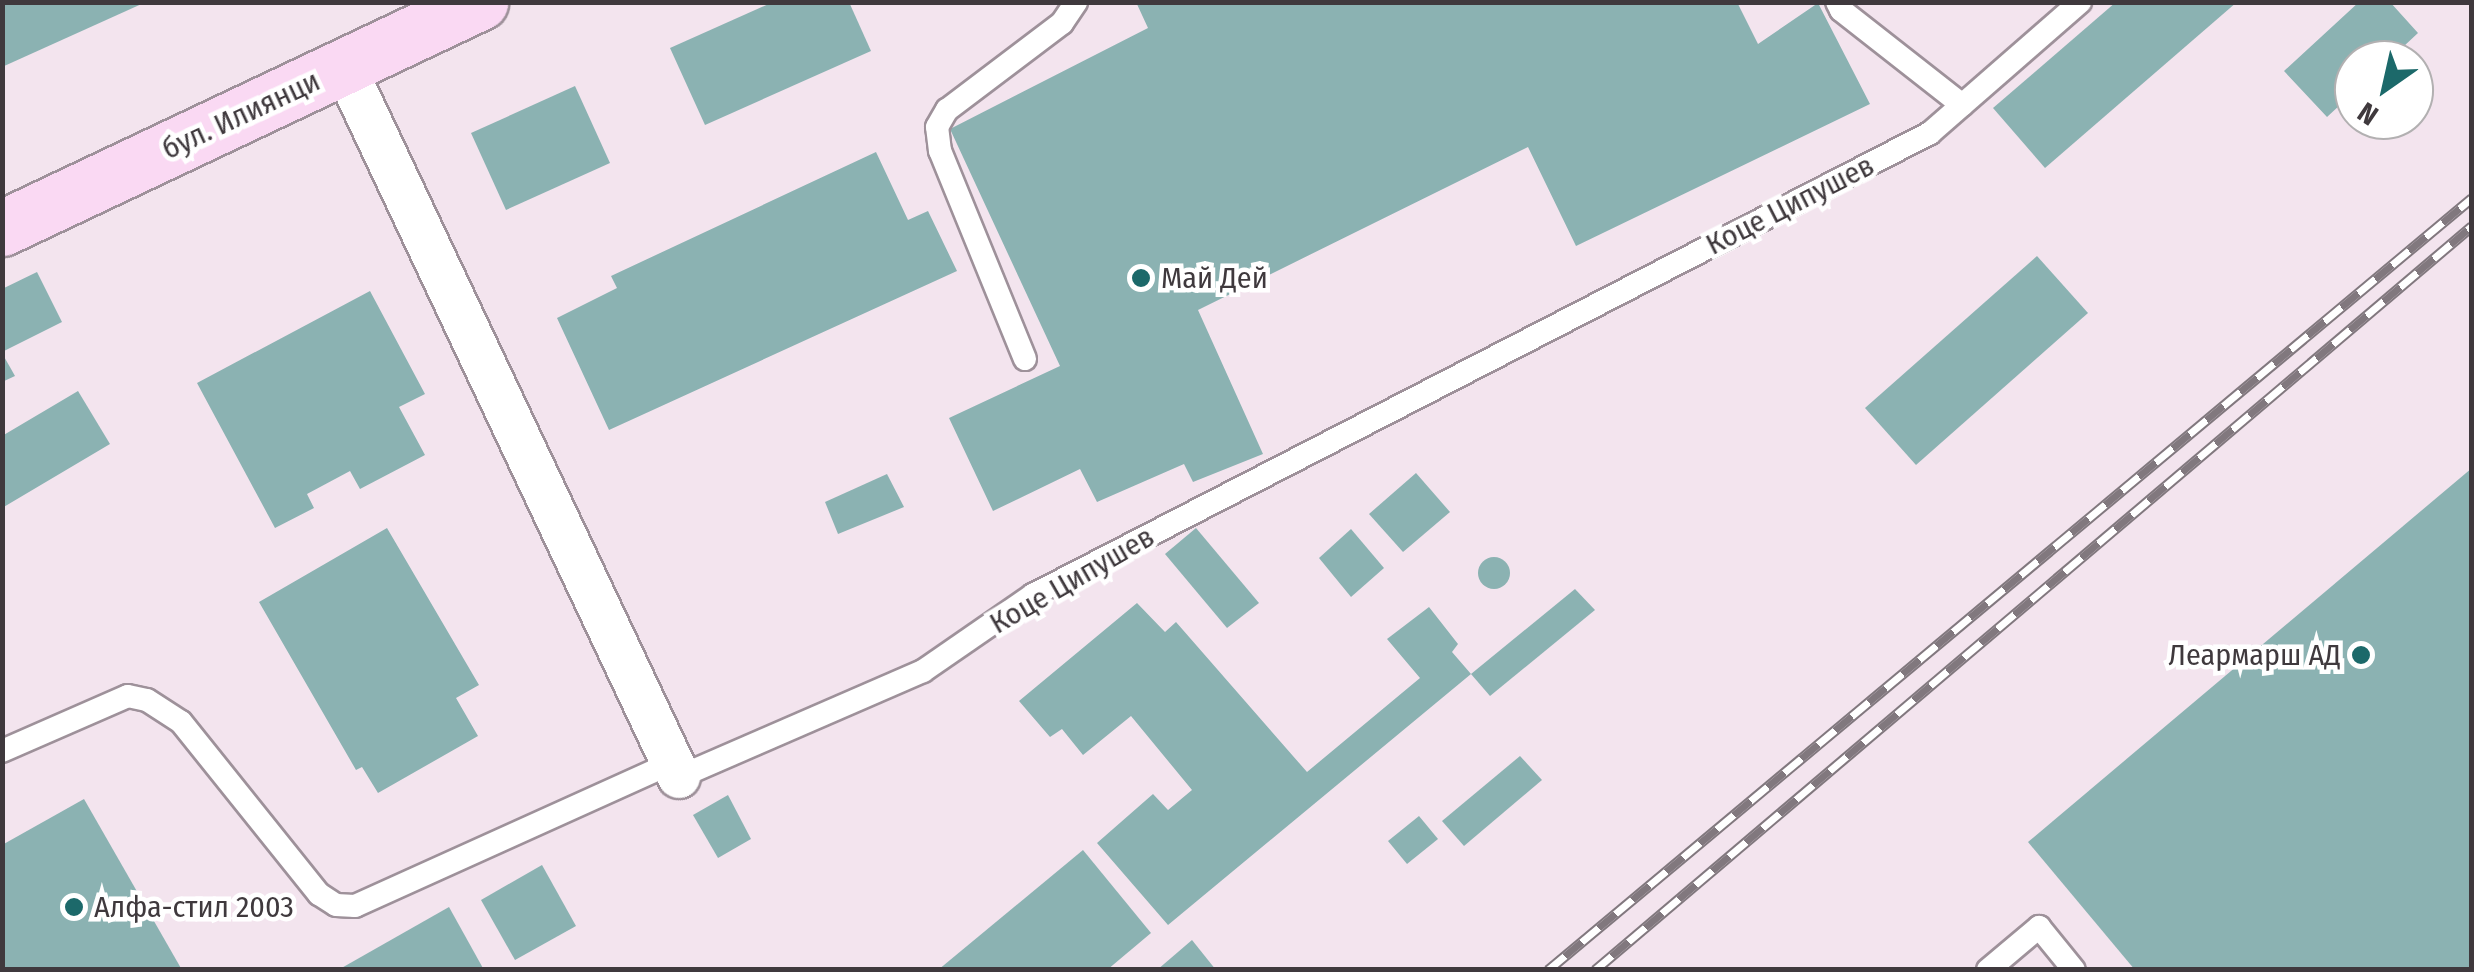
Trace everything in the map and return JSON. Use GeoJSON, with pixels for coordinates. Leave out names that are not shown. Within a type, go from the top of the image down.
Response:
{"type":"FeatureCollection","features":[{"type":"Feature","properties":{"kind":"street","name":"бул. Илиянци"},"geometry":{"type":"LineString","coordinates":[[2,228],[480,2]]}},
{"type":"Feature","properties":{"kind":"street"},"geometry":{"type":"LineString","coordinates":[[344,66],[676,770]]}},
{"type":"Feature","properties":{"kind":"lane"},"geometry":{"type":"LineString","coordinates":[[1026,359],[940,151],[937,127],[948,110],[1062,23],[1076,2]]}},
{"type":"Feature","properties":{"kind":"lane"},"geometry":{"type":"LineString","coordinates":[[1838,2],[1841,10],[1962,105]]}},
{"type":"Feature","properties":{"kind":"lane","name":"Коце Ципушев"},"geometry":{"type":"LineString","coordinates":[[2,750],[128,696],[147,700],[181,722],[319,894],[336,906],[356,906],[676,770],[922,672],[1033,595],[1930,133],[2080,2]]}},
{"type":"Feature","properties":{"kind":"lane"},"geometry":{"type":"LineString","coordinates":[[1988,970],[2039,927],[2074,970]]}},
{"type":"Feature","properties":{"kind":"building"},"geometry":{"type":"Polygon","coordinates":[[[2,2],[146,2],[2,67],[2,2]]]}},
{"type":"Feature","properties":{"kind":"building"},"geometry":{"type":"Polygon","coordinates":[[[773,2],[849,2],[871,51],[705,125],[670,48],[773,2]]]}},
{"type":"Feature","properties":{"kind":"building","name":"Май Дей"},"geometry":{"type":"Polygon","coordinates":[[[1136,2],[1737,2],[1758,44],[1818,3],[1870,104],[1576,246],[1528,147],[1198,310],[1263,454],[1193,482],[1184,464],[1097,502],[1080,469],[993,511],[949,418],[1060,366],[950,129],[1148,28],[1136,2]]]}},
{"type":"Feature","properties":{"kind":"building"},"geometry":{"type":"Polygon","coordinates":[[[2116,2],[2237,2],[2045,168],[1993,108],[2116,2]]]}},
{"type":"Feature","properties":{"kind":"building"},"geometry":{"type":"Polygon","coordinates":[[[2359,2],[2390,2],[2418,33],[2410,40],[2334,40],[2334,111],[2327,117],[2284,71],[2359,2]]]}},
{"type":"Feature","properties":{"kind":"building"},"geometry":{"type":"Polygon","coordinates":[[[575,86],[610,163],[506,210],[471,133],[575,86]]]}},
{"type":"Feature","properties":{"kind":"building"},"geometry":{"type":"Polygon","coordinates":[[[876,152],[908,220],[928,211],[957,271],[609,430],[557,318],[617,288],[611,276],[876,152]]]}},
{"type":"Feature","properties":{"kind":"building"},"geometry":{"type":"Polygon","coordinates":[[[2037,256],[2088,313],[1916,465],[1865,408],[2037,256]]]}},
{"type":"Feature","properties":{"kind":"building"},"geometry":{"type":"Polygon","coordinates":[[[37,272],[62,322],[2,352],[2,289],[37,272]]]}},
{"type":"Feature","properties":{"kind":"building"},"geometry":{"type":"Polygon","coordinates":[[[370,291],[425,394],[399,407],[425,455],[360,489],[350,471],[307,494],[314,508],[275,528],[197,383],[370,291]]]}},
{"type":"Feature","properties":{"kind":"building"},"geometry":{"type":"Polygon","coordinates":[[[2,353],[15,376],[2,382],[2,353]]]}},
{"type":"Feature","properties":{"kind":"building"},"geometry":{"type":"Polygon","coordinates":[[[78,391],[110,444],[2,508],[2,436],[78,391]]]}},
{"type":"Feature","properties":{"kind":"building","name":"Леармарш АД"},"geometry":{"type":"Polygon","coordinates":[[[2472,468],[2472,970],[2135,970],[2028,842],[2472,468]]]}},
{"type":"Feature","properties":{"kind":"building"},"geometry":{"type":"Polygon","coordinates":[[[1416,473],[1450,512],[1403,552],[1369,514],[1416,473]]]}},
{"type":"Feature","properties":{"kind":"building"},"geometry":{"type":"Polygon","coordinates":[[[887,474],[904,507],[838,534],[825,502],[887,474]]]}},
{"type":"Feature","properties":{"kind":"building"},"geometry":{"type":"Polygon","coordinates":[[[387,528],[479,685],[456,698],[478,736],[378,793],[362,767],[356,770],[259,602],[387,528]]]}},
{"type":"Feature","properties":{"kind":"building"},"geometry":{"type":"Polygon","coordinates":[[[1196,528],[1259,603],[1227,628],[1165,554],[1196,528]]]}},
{"type":"Feature","properties":{"kind":"building"},"geometry":{"type":"Polygon","coordinates":[[[1351,529],[1384,568],[1351,597],[1319,558],[1351,529]]]}},
{"type":"Feature","properties":{"kind":"building"},"geometry":{"type":"Polygon","coordinates":[[[1494,557],[1505,562],[1510,573],[1505,584],[1494,589],[1483,584],[1478,573],[1483,562],[1494,557]]]}},
{"type":"Feature","properties":{"kind":"building"},"geometry":{"type":"Polygon","coordinates":[[[1575,589],[1595,610],[1490,696],[1471,674],[1575,589]]]}},
{"type":"Feature","properties":{"kind":"building"},"geometry":{"type":"Polygon","coordinates":[[[1137,603],[1165,632],[1176,622],[1307,772],[1420,678],[1387,639],[1429,607],[1458,644],[1452,652],[1471,674],[1168,925],[1097,843],[1153,794],[1168,810],[1192,790],[1131,716],[1083,755],[1062,729],[1050,737],[1019,701],[1137,603]]]}},
{"type":"Feature","properties":{"kind":"building"},"geometry":{"type":"Polygon","coordinates":[[[1520,756],[1542,780],[1464,846],[1442,821],[1520,756]]]}},
{"type":"Feature","properties":{"kind":"building"},"geometry":{"type":"Polygon","coordinates":[[[728,795],[751,839],[718,858],[693,815],[728,795]]]}},
{"type":"Feature","properties":{"kind":"building","name":"Алфа-стил 2003"},"geometry":{"type":"Polygon","coordinates":[[[84,799],[182,970],[2,970],[2,845],[84,799]]]}},
{"type":"Feature","properties":{"kind":"building"},"geometry":{"type":"Polygon","coordinates":[[[1419,816],[1438,839],[1407,864],[1388,841],[1419,816]]]}},
{"type":"Feature","properties":{"kind":"building"},"geometry":{"type":"Polygon","coordinates":[[[1083,850],[1151,933],[1107,970],[938,970],[1083,850]]]}},
{"type":"Feature","properties":{"kind":"building"},"geometry":{"type":"Polygon","coordinates":[[[542,865],[576,926],[515,960],[481,900],[542,865]]]}},
{"type":"Feature","properties":{"kind":"building","name":"Алфа-стил 2003"},"geometry":{"type":"Polygon","coordinates":[[[449,907],[484,970],[338,970],[449,907]]]}},
{"type":"Feature","properties":{"kind":"building"},"geometry":{"type":"Polygon","coordinates":[[[1192,940],[1216,970],[1157,970],[1192,940]]]}},
{"type":"Feature","properties":{"kind":"railway"},"geometry":{"type":"LineString","coordinates":[[1548,970],[2472,198]]}},
{"type":"Feature","properties":{"kind":"railway"},"geometry":{"type":"LineString","coordinates":[[1595,970],[2472,226]]}},
{"type":"Feature","properties":{"kind":"place","name":"Май Дей"},"geometry":{"type":"Point","coordinates":[1141,278]}},
{"type":"Feature","properties":{"kind":"place","name":"Леармарш АД"},"geometry":{"type":"Point","coordinates":[2361,655]}},
{"type":"Feature","properties":{"kind":"place","name":"Алфа-стил 2003"},"geometry":{"type":"Point","coordinates":[74,907]}}]}
